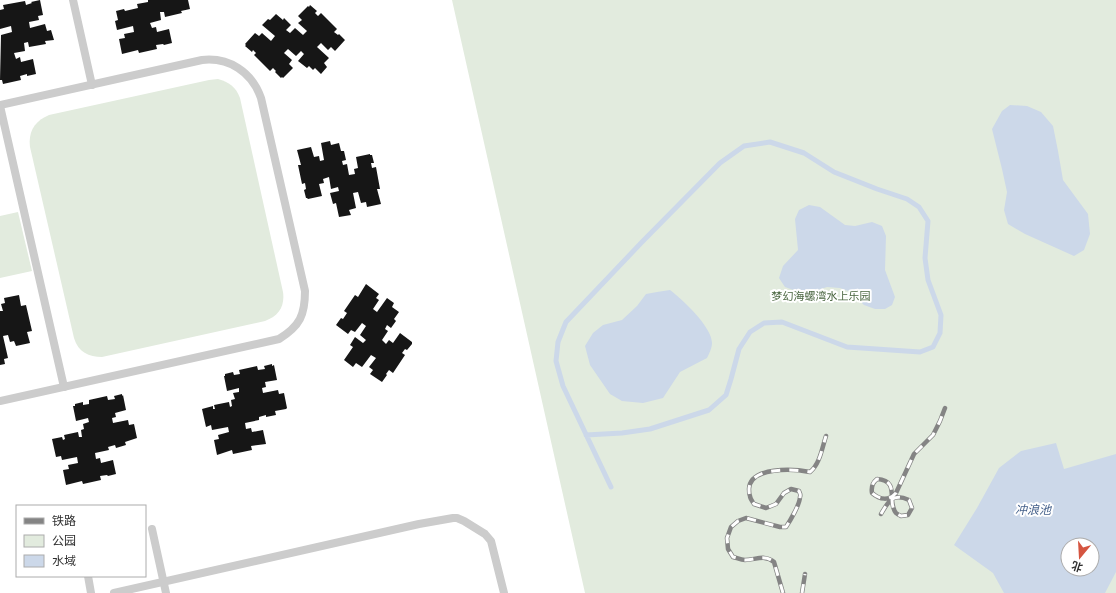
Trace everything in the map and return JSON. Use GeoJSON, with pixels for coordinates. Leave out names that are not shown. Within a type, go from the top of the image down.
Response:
{"type":"FeatureCollection","features":[{"type":"Feature","properties":{"kind":"lane"},"geometry":{"type":"LineString","coordinates":[[73,0],[92,85]]}},
{"type":"Feature","properties":{"kind":"lane"},"geometry":{"type":"LineString","coordinates":[[0,401],[64,387],[279,338],[292,330],[302,317],[305,305],[305,291],[261,98],[253,81],[234,65],[212,59],[0,106],[64,387]]}},
{"type":"Feature","properties":{"kind":"lane"},"geometry":{"type":"LineString","coordinates":[[114,593],[453,518],[464,521],[485,534],[491,541],[504,593]]}},
{"type":"Feature","properties":{"kind":"lane"},"geometry":{"type":"LineString","coordinates":[[152,529],[166,593]]}},
{"type":"Feature","properties":{"kind":"lane"},"geometry":{"type":"LineString","coordinates":[[88,577],[91,593]]}},
{"type":"Feature","properties":{"kind":"green space","name":"梦幻海螺湾水上乐园"},"geometry":{"type":"Polygon","coordinates":[[[452,0],[1116,0],[1116,593],[585,593],[452,0]]]}},
{"type":"Feature","properties":{"kind":"green space"},"geometry":{"type":"Polygon","coordinates":[[[218,79],[232,86],[240,98],[283,292],[282,306],[274,316],[265,321],[102,357],[88,355],[78,347],[74,338],[30,147],[31,131],[40,120],[49,115],[218,79]]]}},
{"type":"Feature","properties":{"kind":"green space"},"geometry":{"type":"Polygon","coordinates":[[[18,212],[32,271],[0,278],[0,216],[18,212]]]}},
{"type":"Feature","properties":{"kind":"water"},"geometry":{"type":"Polygon","coordinates":[[[1010,105],[1027,106],[1041,112],[1053,126],[1063,180],[1088,214],[1090,234],[1084,250],[1074,256],[1025,234],[1008,224],[1004,210],[1007,192],[992,129],[1002,111],[1010,105]]]}},
{"type":"Feature","properties":{"kind":"water"},"geometry":{"type":"Polygon","coordinates":[[[809,205],[820,207],[845,225],[855,226],[872,222],[882,226],[886,236],[885,270],[895,297],[892,305],[885,309],[875,309],[864,305],[851,292],[840,288],[827,287],[812,292],[799,292],[785,287],[779,278],[783,266],[798,250],[795,219],[799,210],[809,205]]]}},
{"type":"Feature","properties":{"kind":"water"},"geometry":{"type":"Polygon","coordinates":[[[670,290],[696,314],[702,322],[711,337],[712,347],[707,358],[680,372],[663,398],[643,403],[622,401],[610,394],[590,365],[585,346],[593,333],[603,325],[622,320],[637,306],[646,294],[670,290]]]}},
{"type":"Feature","properties":{"kind":"water","name":"冲浪池"},"geometry":{"type":"Polygon","coordinates":[[[1056,443],[1064,469],[1116,454],[1116,572],[1105,593],[1004,593],[993,573],[954,545],[999,468],[1021,451],[1056,443]]]}},
{"type":"Feature","properties":{"kind":"building"},"geometry":{"type":"Polygon","coordinates":[[[40,0],[43,15],[38,16],[39,20],[29,22],[30,28],[45,24],[47,31],[51,30],[54,40],[45,41],[46,44],[29,47],[28,42],[24,43],[25,51],[14,53],[16,59],[20,57],[21,62],[33,59],[36,74],[20,76],[21,80],[3,84],[2,80],[0,80],[1,35],[12,32],[11,26],[0,29],[0,10],[4,9],[3,5],[25,1],[26,5],[40,0]]]}},
{"type":"Feature","properties":{"kind":"building"},"geometry":{"type":"Polygon","coordinates":[[[148,0],[188,0],[190,9],[181,11],[182,13],[165,17],[164,12],[160,12],[161,20],[150,23],[152,28],[156,27],[157,32],[169,29],[172,43],[156,45],[157,49],[139,53],[138,50],[122,54],[119,39],[125,38],[124,34],[134,32],[133,26],[117,30],[115,21],[118,20],[116,11],[124,9],[125,11],[138,8],[137,4],[148,2],[148,0]]]}},
{"type":"Feature","properties":{"kind":"building"},"geometry":{"type":"Polygon","coordinates":[[[310,5],[317,11],[315,13],[318,16],[321,13],[337,29],[334,32],[338,35],[339,34],[345,40],[335,51],[331,47],[328,50],[321,43],[317,47],[329,58],[324,63],[327,67],[321,74],[315,68],[313,70],[309,66],[307,68],[298,61],[304,54],[301,51],[296,56],[288,49],[284,53],[292,60],[289,64],[293,68],[283,78],[281,78],[273,68],[270,71],[254,55],[256,53],[253,50],[252,52],[245,46],[245,44],[255,33],[259,36],[262,33],[271,41],[275,36],[262,25],[276,14],[283,20],[284,18],[291,25],[286,30],[290,33],[295,28],[303,35],[307,31],[298,23],[302,20],[298,16],[310,5]]]}},
{"type":"Feature","properties":{"kind":"building"},"geometry":{"type":"Polygon","coordinates":[[[330,141],[331,145],[339,143],[341,151],[344,151],[346,160],[342,161],[343,165],[347,164],[349,175],[355,174],[354,169],[358,168],[356,157],[370,154],[372,155],[374,163],[371,163],[372,168],[376,167],[380,189],[377,189],[381,204],[367,207],[366,202],[361,203],[358,192],[353,193],[356,208],[349,210],[351,215],[339,217],[336,203],[333,204],[330,193],[339,191],[338,187],[331,189],[329,177],[323,179],[324,183],[319,184],[322,196],[308,199],[306,198],[304,190],[306,189],[305,183],[302,184],[298,165],[301,165],[297,150],[311,147],[314,157],[319,156],[320,161],[324,160],[321,143],[330,141]]]}},
{"type":"Feature","properties":{"kind":"building"},"geometry":{"type":"Polygon","coordinates":[[[366,284],[379,294],[376,298],[379,300],[373,309],[377,312],[387,298],[394,303],[392,307],[399,312],[394,319],[396,321],[391,328],[387,325],[385,329],[388,331],[382,340],[386,344],[389,340],[393,343],[400,333],[412,342],[407,350],[405,349],[402,353],[405,355],[393,373],[389,370],[382,382],[370,374],[373,370],[369,367],[376,358],[371,355],[362,367],[356,363],[353,367],[344,360],[353,347],[350,345],[355,337],[363,343],[366,340],[360,335],[366,326],[362,323],[355,332],[351,330],[348,334],[336,325],[347,313],[344,311],[355,295],[358,297],[366,284]]]}},
{"type":"Feature","properties":{"kind":"building"},"geometry":{"type":"Polygon","coordinates":[[[19,295],[21,306],[26,305],[32,331],[27,332],[30,343],[16,346],[14,341],[10,342],[8,335],[3,336],[8,358],[4,359],[5,364],[0,365],[0,311],[3,311],[1,304],[5,303],[4,298],[19,295]]]}},
{"type":"Feature","properties":{"kind":"building"},"geometry":{"type":"Polygon","coordinates":[[[272,364],[272,366],[274,365],[277,380],[265,382],[266,387],[262,388],[263,393],[278,390],[279,394],[284,393],[287,408],[275,411],[276,415],[266,417],[266,415],[259,417],[259,420],[245,423],[246,429],[251,428],[252,432],[263,430],[266,444],[251,446],[252,450],[233,454],[232,450],[217,455],[214,440],[219,439],[218,435],[229,432],[228,427],[212,430],[211,425],[206,427],[202,409],[213,406],[213,409],[215,409],[214,405],[229,402],[230,407],[232,406],[231,400],[235,399],[233,393],[239,392],[239,388],[227,391],[224,376],[225,374],[233,372],[234,375],[240,374],[239,370],[257,366],[258,370],[265,369],[264,366],[272,364]]]}},
{"type":"Feature","properties":{"kind":"building"},"geometry":{"type":"Polygon","coordinates":[[[122,394],[126,410],[115,413],[116,417],[112,418],[113,423],[128,420],[129,425],[134,424],[137,438],[125,442],[126,445],[116,448],[115,445],[108,447],[109,450],[95,453],[96,459],[100,458],[101,463],[113,460],[116,474],[100,476],[101,480],[83,484],[82,481],[66,485],[63,470],[69,469],[68,465],[78,463],[77,457],[62,460],[61,456],[56,457],[52,439],[62,437],[63,440],[65,439],[64,435],[78,432],[79,437],[82,437],[81,430],[84,429],[83,424],[89,422],[88,418],[76,421],[73,406],[75,406],[75,404],[83,402],[83,405],[89,404],[89,400],[107,396],[108,400],[115,399],[114,396],[122,394]]]}},
{"type":"Feature","properties":{"kind":"waterway"},"geometry":{"type":"LineString","coordinates":[[586,435],[622,433],[650,429],[709,410],[726,395],[739,349],[750,332],[764,323],[782,322],[847,347],[920,352],[933,347],[940,333],[941,315],[928,280],[925,258],[928,221],[919,207],[907,199],[834,172],[804,153],[770,142],[744,146],[720,163],[566,322],[558,342],[556,361],[563,386],[611,487]]}},
{"type":"Feature","properties":{"kind":"railway"},"geometry":{"type":"LineString","coordinates":[[881,514],[886,505],[889,502],[892,499],[895,498],[899,497],[909,500],[912,508],[908,515],[901,516],[896,513],[893,508],[892,503],[892,497],[892,492],[889,483],[877,479],[872,485],[872,493],[878,497],[884,499],[887,498],[890,497],[893,496],[896,493],[914,454],[933,435],[945,408]]}},
{"type":"Feature","properties":{"kind":"railway"},"geometry":{"type":"LineString","coordinates":[[783,593],[774,562],[767,558],[745,560],[733,557],[728,549],[727,538],[731,527],[738,521],[746,518],[780,527],[786,527],[798,504],[800,495],[799,491],[791,489],[784,493],[776,504],[766,508],[754,504],[751,499],[749,494],[751,482],[757,476],[774,471],[794,470],[810,472],[816,465],[826,436]]}},
{"type":"Feature","properties":{"kind":"railway"},"geometry":{"type":"LineString","coordinates":[[802,593],[805,574]]}}]}
